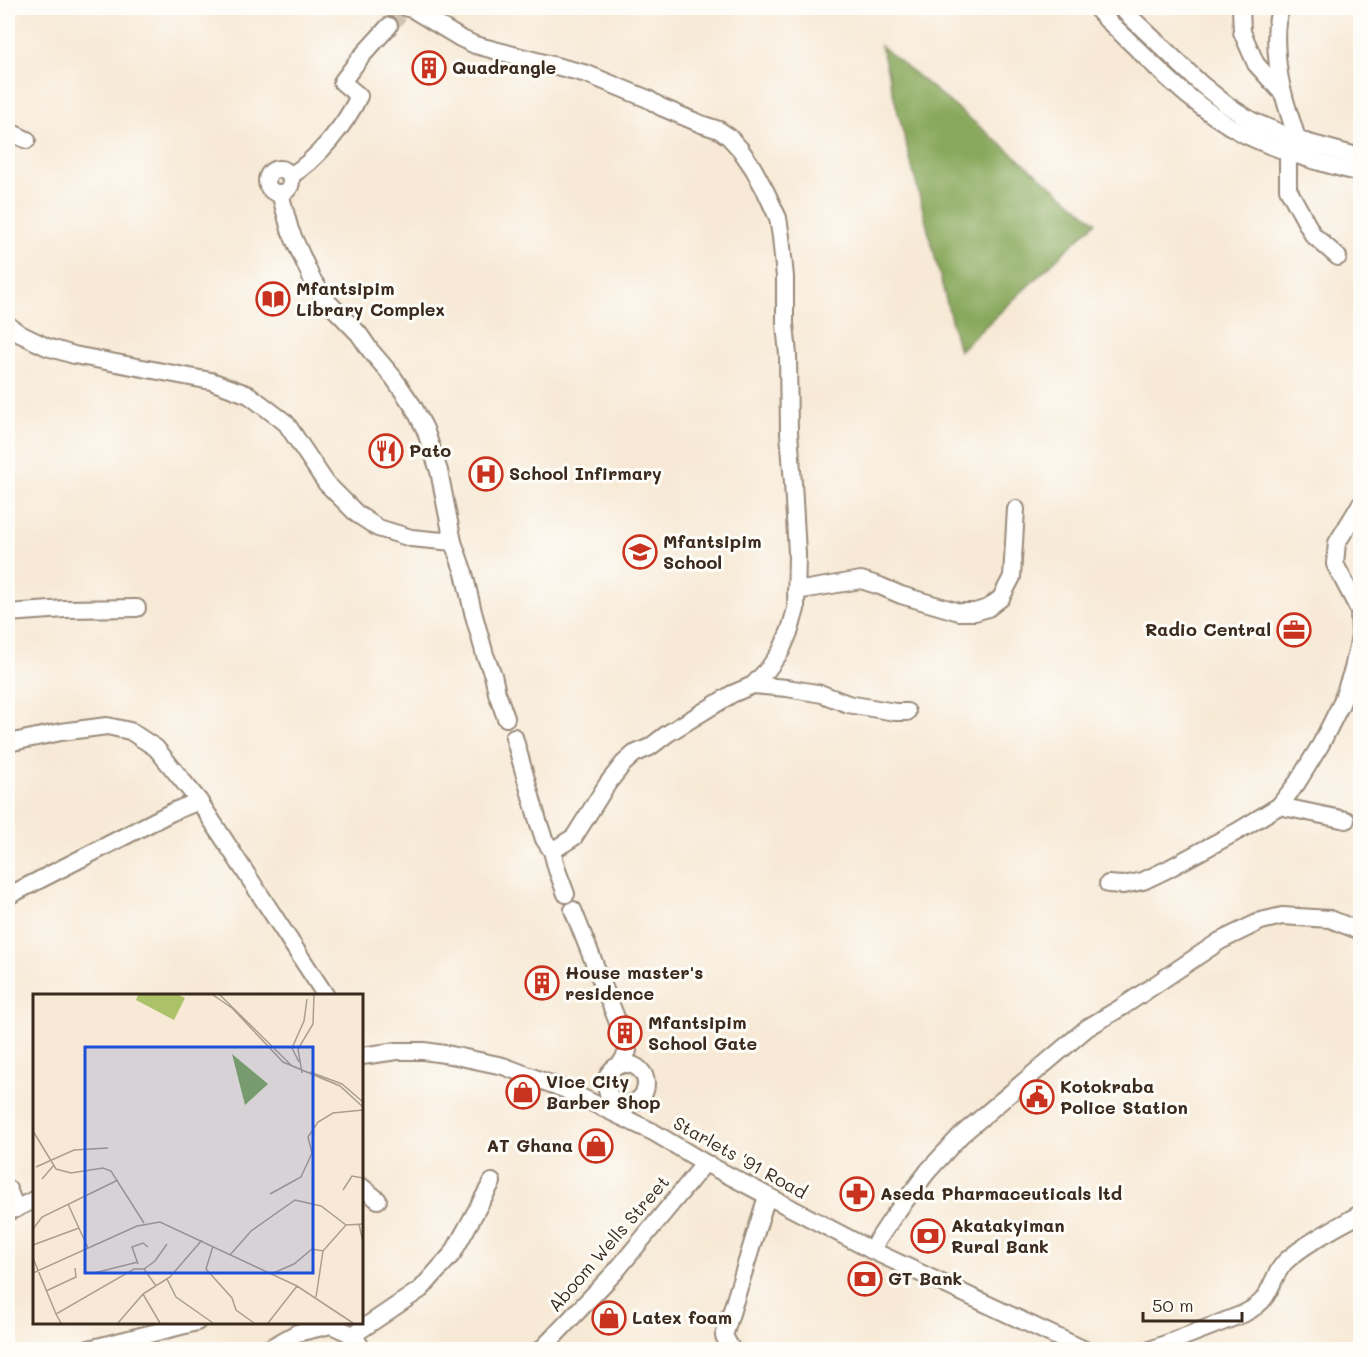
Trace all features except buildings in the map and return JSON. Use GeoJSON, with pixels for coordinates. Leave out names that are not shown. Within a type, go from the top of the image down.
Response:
{"type":"FeatureCollection","features":[{"type":"Feature","properties":{"kind":"street"},"geometry":{"type":"LineString","coordinates":[[407,8],[475,45],[587,74],[719,130],[741,149],[778,218],[785,277],[789,433],[796,526],[796,609],[790,630],[781,651],[753,685],[732,694],[650,747],[633,754],[608,783],[574,837],[552,851]]}},
{"type":"Feature","properties":{"kind":"street"},"geometry":{"type":"LineString","coordinates":[[1096,8],[1187,95],[1243,133],[1360,173]]}},
{"type":"Feature","properties":{"kind":"street"},"geometry":{"type":"LineString","coordinates":[[1121,8],[1201,84],[1227,105],[1296,150],[1360,157]]}},
{"type":"Feature","properties":{"kind":"street"},"geometry":{"type":"LineString","coordinates":[[1242,8],[1242,32],[1256,64],[1283,94]]}},
{"type":"Feature","properties":{"kind":"street"},"geometry":{"type":"LineString","coordinates":[[1282,8],[1279,12],[1275,38],[1283,94],[1296,150],[1288,189],[1313,235],[1338,257]]}},
{"type":"Feature","properties":{"kind":"street"},"geometry":{"type":"LineString","coordinates":[[389,26],[342,82],[359,96],[342,124],[319,153],[290,176],[287,172],[276,170],[268,177],[268,183],[270,188],[280,193],[290,230],[312,279],[326,300],[359,334],[393,377],[413,406],[425,429],[439,471],[453,542],[506,718]]}},
{"type":"Feature","properties":{"kind":"street"},"geometry":{"type":"LineString","coordinates":[[8,131],[27,140]]}},
{"type":"Feature","properties":{"kind":"street"},"geometry":{"type":"LineString","coordinates":[[8,326],[48,347],[74,355],[211,381],[249,395],[286,423],[326,483],[357,514],[378,528],[411,538],[453,542]]}},
{"type":"Feature","properties":{"kind":"street"},"geometry":{"type":"LineString","coordinates":[[1108,884],[1123,885],[1143,881],[1166,870],[1279,806],[1297,783],[1321,744],[1341,704],[1353,669],[1360,635],[1359,610],[1335,564],[1337,543],[1360,505]]}},
{"type":"Feature","properties":{"kind":"street"},"geometry":{"type":"LineString","coordinates":[[796,591],[861,580],[901,595],[959,612],[975,612],[988,608],[1001,598],[1012,577],[1016,509]]}},
{"type":"Feature","properties":{"kind":"street"},"geometry":{"type":"LineString","coordinates":[[8,613],[137,608]]}},
{"type":"Feature","properties":{"kind":"street"},"geometry":{"type":"LineString","coordinates":[[753,685],[822,694],[848,704],[907,712]]}},
{"type":"Feature","properties":{"kind":"street"},"geometry":{"type":"LineString","coordinates":[[8,742],[107,726],[130,731],[156,748],[199,801],[325,994]]}},
{"type":"Feature","properties":{"kind":"street"},"geometry":{"type":"LineString","coordinates":[[514,737],[544,839],[552,851],[566,894]]}},
{"type":"Feature","properties":{"kind":"street"},"geometry":{"type":"LineString","coordinates":[[8,896],[172,812],[199,801]]}},
{"type":"Feature","properties":{"kind":"street"},"geometry":{"type":"LineString","coordinates":[[1279,806],[1346,820]]}},
{"type":"Feature","properties":{"kind":"street"},"geometry":{"type":"LineString","coordinates":[[573,910],[624,1046],[626,1064],[638,1068],[645,1078],[645,1090],[638,1100],[626,1104],[620,1103],[610,1095],[606,1084],[624,1046]]}},
{"type":"Feature","properties":{"kind":"street"},"geometry":{"type":"LineString","coordinates":[[870,1250],[928,1172],[960,1136],[1087,1028],[1220,941],[1261,921],[1282,916],[1330,919],[1360,931]]}},
{"type":"Feature","properties":{"kind":"street","name":"Starlets '91 Road"},"geometry":{"type":"LineString","coordinates":[[363,1056],[424,1051],[451,1054],[503,1066],[564,1089],[643,1127],[705,1163],[870,1250],[1085,1350]]}},
{"type":"Feature","properties":{"kind":"street"},"geometry":{"type":"LineString","coordinates":[[583,1098],[606,1084]]}},
{"type":"Feature","properties":{"kind":"street"},"geometry":{"type":"LineString","coordinates":[[638,1100],[643,1127]]}},
{"type":"Feature","properties":{"kind":"street","name":"Aboom Wells Street"},"geometry":{"type":"LineString","coordinates":[[541,1350],[616,1271],[705,1163]]}},
{"type":"Feature","properties":{"kind":"street"},"geometry":{"type":"LineString","coordinates":[[353,1335],[421,1289],[453,1252],[492,1182]]}},
{"type":"Feature","properties":{"kind":"street"},"geometry":{"type":"LineString","coordinates":[[363,1188],[378,1200]]}},
{"type":"Feature","properties":{"kind":"street"},"geometry":{"type":"LineString","coordinates":[[8,1189],[12,1210],[33,1200]]}},
{"type":"Feature","properties":{"kind":"street"},"geometry":{"type":"LineString","coordinates":[[732,1350],[724,1336],[767,1196]]}},
{"type":"Feature","properties":{"kind":"street"},"geometry":{"type":"LineString","coordinates":[[1150,1350],[1255,1308],[1265,1298],[1278,1270],[1287,1260],[1360,1214]]}},
{"type":"Feature","properties":{"kind":"street"},"geometry":{"type":"LineString","coordinates":[[85,1350],[193,1324]]}},
{"type":"Feature","properties":{"kind":"street"},"geometry":{"type":"LineString","coordinates":[[266,1350],[297,1333],[331,1324],[353,1335],[363,1350]]}},
{"type":"Feature","properties":{"kind":"green space"},"geometry":{"type":"Polygon","coordinates":[[[881,46],[1096,222],[959,351],[881,46]]]}},
{"type":"Feature","properties":{"kind":"tunnel"},"geometry":{"type":"LineString","coordinates":[[389,26],[407,8]]}},
{"type":"Feature","properties":{"kind":"place","name":"Quadrangle"},"geometry":{"type":"Point","coordinates":[429,68]}},
{"type":"Feature","properties":{"kind":"place","name":"Mfantsipim Library Complex"},"geometry":{"type":"Point","coordinates":[273,299]}},
{"type":"Feature","properties":{"kind":"place","name":"Pato"},"geometry":{"type":"Point","coordinates":[386,451]}},
{"type":"Feature","properties":{"kind":"place","name":"School Infirmary"},"geometry":{"type":"Point","coordinates":[486,474]}},
{"type":"Feature","properties":{"kind":"place","name":"Mfantsipim School"},"geometry":{"type":"Point","coordinates":[640,552]}},
{"type":"Feature","properties":{"kind":"place","name":"Radio Central"},"geometry":{"type":"Point","coordinates":[1294,630]}},
{"type":"Feature","properties":{"kind":"place","name":"House master's residence"},"geometry":{"type":"Point","coordinates":[542,983]}},
{"type":"Feature","properties":{"kind":"place","name":"Mfantsipim School Gate"},"geometry":{"type":"Point","coordinates":[625,1033]}},
{"type":"Feature","properties":{"kind":"place","name":"Vice City Barber Shop"},"geometry":{"type":"Point","coordinates":[523,1092]}},
{"type":"Feature","properties":{"kind":"place","name":"Kotokraba Police Station"},"geometry":{"type":"Point","coordinates":[1037,1097]}},
{"type":"Feature","properties":{"kind":"place","name":"AT Ghana"},"geometry":{"type":"Point","coordinates":[596,1146]}},
{"type":"Feature","properties":{"kind":"place","name":"Aseda Pharmaceuticals ltd"},"geometry":{"type":"Point","coordinates":[857,1194]}},
{"type":"Feature","properties":{"kind":"place","name":"Akatakyiman Rural Bank"},"geometry":{"type":"Point","coordinates":[928,1236]}},
{"type":"Feature","properties":{"kind":"place","name":"GT Bank"},"geometry":{"type":"Point","coordinates":[865,1279]}},
{"type":"Feature","properties":{"kind":"place","name":"Latex foam"},"geometry":{"type":"Point","coordinates":[609,1318]}}]}
